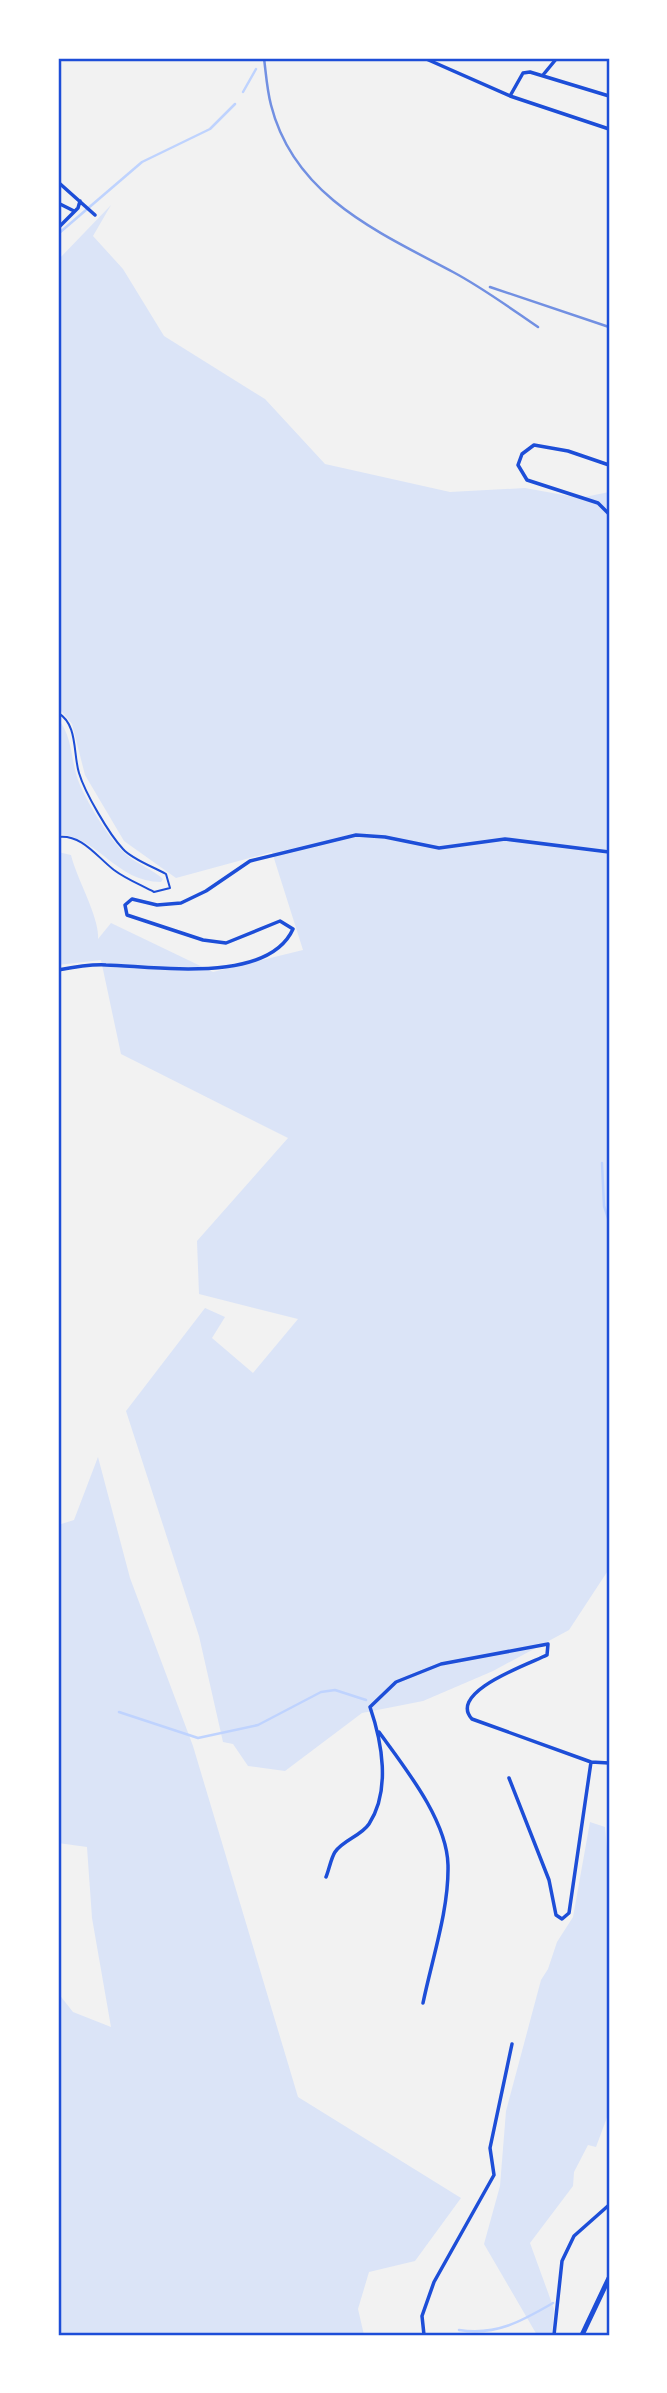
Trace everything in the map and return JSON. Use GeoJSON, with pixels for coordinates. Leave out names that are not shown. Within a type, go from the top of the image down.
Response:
{"type":"FeatureCollection","features":[{"type":"Feature","properties":{"kind":"main road"},"geometry":{"type":"LineString","coordinates":[[582,2335],[609,2277]]}},
{"type":"Feature","properties":{"kind":"street"},"geometry":{"type":"LineString","coordinates":[[424,58],[510,96],[609,129]]}},
{"type":"Feature","properties":{"kind":"street"},"geometry":{"type":"LineString","coordinates":[[542,75],[557,58]]}},
{"type":"Feature","properties":{"kind":"street"},"geometry":{"type":"LineString","coordinates":[[510,96],[523,73],[542,75],[609,96]]}},
{"type":"Feature","properties":{"kind":"street"},"geometry":{"type":"LineString","coordinates":[[58,182],[95,215]]}},
{"type":"Feature","properties":{"kind":"street"},"geometry":{"type":"LineString","coordinates":[[58,228],[82,201]]}},
{"type":"Feature","properties":{"kind":"street"},"geometry":{"type":"LineString","coordinates":[[58,204],[74,211]]}},
{"type":"Feature","properties":{"kind":"street"},"geometry":{"type":"LineString","coordinates":[[609,465],[568,451],[534,445],[522,454],[518,465],[527,480],[597,503],[609,514]]}},
{"type":"Feature","properties":{"kind":"street"},"geometry":{"type":"LineString","coordinates":[[58,971],[106,965],[195,970],[262,956],[288,941],[293,929],[280,921],[226,943],[203,940],[128,915],[125,905],[132,899],[158,905],[181,902],[206,891],[250,861],[356,835],[385,836],[439,848],[505,839],[609,852]]}},
{"type":"Feature","properties":{"kind":"street"},"geometry":{"type":"LineString","coordinates":[[326,1877],[335,1850],[369,1825],[380,1797],[383,1764],[379,1731],[370,1707],[397,1682],[442,1664],[548,1644],[547,1655],[474,1691],[467,1704],[468,1715],[592,1762],[609,1763]]}},
{"type":"Feature","properties":{"kind":"street"},"geometry":{"type":"LineString","coordinates":[[379,1731],[417,1784],[443,1839],[448,1865],[442,1912],[423,2003]]}},
{"type":"Feature","properties":{"kind":"street"},"geometry":{"type":"LineString","coordinates":[[509,1778],[549,1880],[556,1915],[562,1919],[569,1913],[592,1762]]}},
{"type":"Feature","properties":{"kind":"street"},"geometry":{"type":"LineString","coordinates":[[424,2335],[422,2316],[434,2282],[494,2175],[490,2148],[512,2044]]}},
{"type":"Feature","properties":{"kind":"street"},"geometry":{"type":"LineString","coordinates":[[554,2335],[562,2261],[574,2236],[609,2205]]}},
{"type":"Feature","properties":{"kind":"lane"},"geometry":{"type":"LineString","coordinates":[[58,713],[63,716],[72,734],[79,773],[87,791],[124,850],[166,874],[170,888],[154,892],[115,871],[95,851],[80,842],[58,837]]}},
{"type":"Feature","properties":{"kind":"shaded area"},"geometry":{"type":"Polygon","coordinates":[[[111,205],[93,236],[123,269],[164,336],[265,399],[325,464],[450,492],[525,488],[580,498],[609,492],[609,1569],[569,1630],[493,1671],[423,1701],[362,1713],[285,1771],[248,1766],[233,1744],[223,1742],[199,1636],[126,1411],[205,1308],[225,1317],[212,1338],[253,1373],[298,1319],[199,1294],[197,1241],[288,1138],[121,1054],[101,960],[58,965],[58,852],[71,855],[92,910],[98,939],[111,923],[213,972],[303,950],[272,852],[176,878],[124,841],[85,775],[72,724],[58,707],[58,260],[111,205]]]}},
{"type":"Feature","properties":{"kind":"shaded area"},"geometry":{"type":"Polygon","coordinates":[[[58,719],[67,734],[80,785],[101,823],[122,850],[163,879],[161,882],[132,875],[85,843],[58,834],[58,719]]]}},
{"type":"Feature","properties":{"kind":"shaded area"},"geometry":{"type":"Polygon","coordinates":[[[98,1457],[130,1578],[193,1746],[298,2097],[461,2198],[415,2261],[369,2272],[358,2309],[364,2335],[58,2335],[58,1993],[73,2012],[111,2027],[92,1918],[87,1847],[58,1843],[58,1525],[74,1520],[98,1457]]]}},
{"type":"Feature","properties":{"kind":"shaded area"},"geometry":{"type":"Polygon","coordinates":[[[590,1822],[605,1827],[609,1873],[609,2112],[596,2147],[588,2145],[574,2172],[573,2186],[530,2243],[554,2309],[552,2335],[537,2335],[484,2244],[500,2186],[506,2111],[541,1980],[548,1969],[557,1942],[573,1917],[590,1822]]]}},
{"type":"Feature","properties":{"kind":"waterway"},"geometry":{"type":"LineString","coordinates":[[243,92],[256,69]]}},
{"type":"Feature","properties":{"kind":"waterway"},"geometry":{"type":"LineString","coordinates":[[58,234],[142,162],[210,129],[235,104]]}},
{"type":"Feature","properties":{"kind":"waterway"},"geometry":{"type":"LineString","coordinates":[[602,1163],[604,1206],[609,1221]]}},
{"type":"Feature","properties":{"kind":"waterway"},"geometry":{"type":"LineString","coordinates":[[119,1712],[198,1738],[258,1725],[321,1692],[335,1690],[366,1700]]}},
{"type":"Feature","properties":{"kind":"waterway"},"geometry":{"type":"LineString","coordinates":[[459,2330],[485,2331],[508,2326],[553,2303]]}},
{"type":"Feature","properties":{"kind":"railway"},"geometry":{"type":"LineString","coordinates":[[264,58],[271,105],[282,137],[299,164],[319,187],[342,208],[369,226],[475,285],[538,327]]}},
{"type":"Feature","properties":{"kind":"railway"},"geometry":{"type":"LineString","coordinates":[[490,287],[609,327]]}}]}
